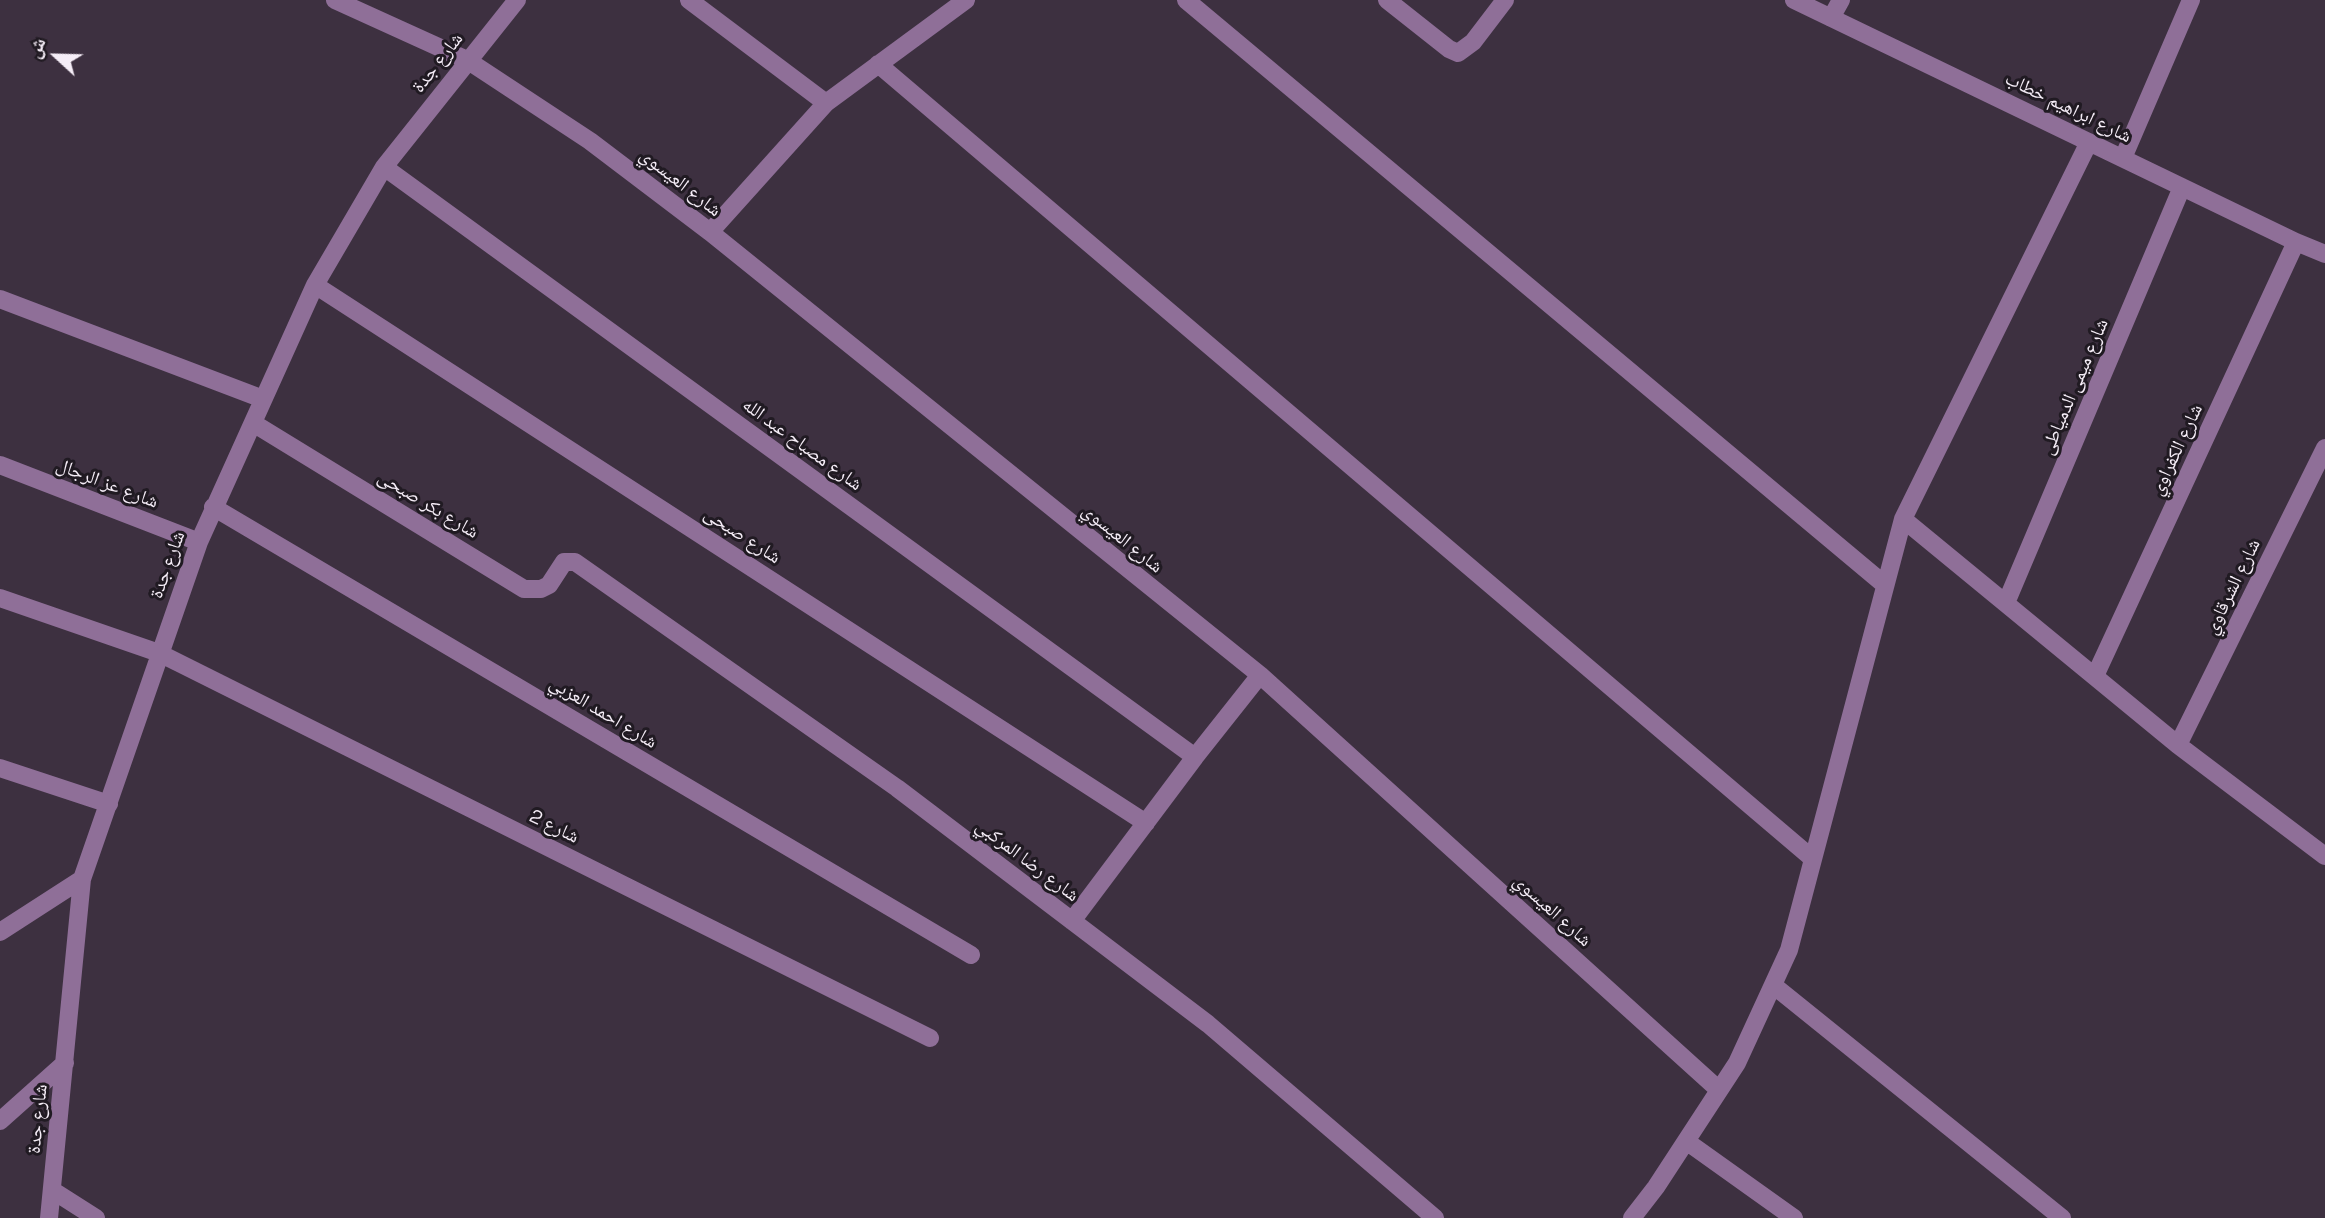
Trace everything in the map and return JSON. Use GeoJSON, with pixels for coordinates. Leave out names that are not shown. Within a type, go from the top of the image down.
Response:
{"type":"FeatureCollection","features":[{"type":"Feature","properties":{"kind":"street","name":"شارع العيسوي"},"geometry":{"type":"LineString","coordinates":[[335,0],[467,60],[590,141],[710,232],[1260,676],[1719,1090]]}},
{"type":"Feature","properties":{"kind":"street","name":"شارع جدة"},"geometry":{"type":"LineString","coordinates":[[49,1218],[82,879],[212,508],[315,285],[384,166],[517,0]]}},
{"type":"Feature","properties":{"kind":"street"},"geometry":{"type":"LineString","coordinates":[[689,0],[826,103]]}},
{"type":"Feature","properties":{"kind":"street"},"geometry":{"type":"LineString","coordinates":[[710,232],[826,103],[965,0]]}},
{"type":"Feature","properties":{"kind":"street"},"geometry":{"type":"LineString","coordinates":[[1186,0],[1885,585]]}},
{"type":"Feature","properties":{"kind":"street"},"geometry":{"type":"LineString","coordinates":[[1387,0],[1458,53],[1473,42],[1505,0]]}},
{"type":"Feature","properties":{"kind":"street","name":"شارع ابراهيم خطاب"},"geometry":{"type":"LineString","coordinates":[[1794,0],[2325,254]]}},
{"type":"Feature","properties":{"kind":"street"},"geometry":{"type":"LineString","coordinates":[[1831,18],[1841,0]]}},
{"type":"Feature","properties":{"kind":"street"},"geometry":{"type":"LineString","coordinates":[[2123,158],[2191,0]]}},
{"type":"Feature","properties":{"kind":"street"},"geometry":{"type":"LineString","coordinates":[[878,64],[1813,859]]}},
{"type":"Feature","properties":{"kind":"street"},"geometry":{"type":"LineString","coordinates":[[1632,1218],[1737,1063],[1789,950],[1903,519],[2089,142]]}},
{"type":"Feature","properties":{"kind":"street","name":"شارع مصباح عبد الله"},"geometry":{"type":"LineString","coordinates":[[384,166],[1195,757]]}},
{"type":"Feature","properties":{"kind":"street","name":"شارع ميمى الدمياطى"},"geometry":{"type":"LineString","coordinates":[[2006,603],[2182,187]]}},
{"type":"Feature","properties":{"kind":"street","name":"شارع الكفراوي"},"geometry":{"type":"LineString","coordinates":[[2095,677],[2296,242]]}},
{"type":"Feature","properties":{"kind":"street","name":"شارع صبحى"},"geometry":{"type":"LineString","coordinates":[[315,285],[1146,823]]}},
{"type":"Feature","properties":{"kind":"street"},"geometry":{"type":"LineString","coordinates":[[0,299],[263,399]]}},
{"type":"Feature","properties":{"kind":"street","name":"شارع بكر صبحى"},"geometry":{"type":"LineString","coordinates":[[253,423],[524,589],[541,589],[549,585],[564,562],[575,562]]}},
{"type":"Feature","properties":{"kind":"street","name":"شارع الشرقاوي"},"geometry":{"type":"LineString","coordinates":[[2178,745],[2325,448]]}},
{"type":"Feature","properties":{"kind":"street","name":"شارع عز الرجال"},"geometry":{"type":"LineString","coordinates":[[0,465],[199,542]]}},
{"type":"Feature","properties":{"kind":"street","name":"شارع احمد العزبي"},"geometry":{"type":"LineString","coordinates":[[212,508],[971,955]]}},
{"type":"Feature","properties":{"kind":"street"},"geometry":{"type":"LineString","coordinates":[[1903,519],[2178,745],[2325,856]]}},
{"type":"Feature","properties":{"kind":"street","name":"شارع رضا المركبي"},"geometry":{"type":"LineString","coordinates":[[575,562],[897,789],[1208,1024],[1435,1218]]}},
{"type":"Feature","properties":{"kind":"street","name":"شارع 2"},"geometry":{"type":"LineString","coordinates":[[0,598],[159,653],[930,1038]]}},
{"type":"Feature","properties":{"kind":"street"},"geometry":{"type":"LineString","coordinates":[[1072,921],[1195,757],[1260,676]]}},
{"type":"Feature","properties":{"kind":"street"},"geometry":{"type":"LineString","coordinates":[[0,768],[109,804]]}},
{"type":"Feature","properties":{"kind":"street"},"geometry":{"type":"LineString","coordinates":[[0,932],[82,879]]}},
{"type":"Feature","properties":{"kind":"street"},"geometry":{"type":"LineString","coordinates":[[1773,985],[2062,1218]]}},
{"type":"Feature","properties":{"kind":"street"},"geometry":{"type":"LineString","coordinates":[[0,1121],[65,1063]]}},
{"type":"Feature","properties":{"kind":"street"},"geometry":{"type":"LineString","coordinates":[[1686,1141],[1794,1218]]}},
{"type":"Feature","properties":{"kind":"street"},"geometry":{"type":"LineString","coordinates":[[52,1190],[96,1218]]}}]}
